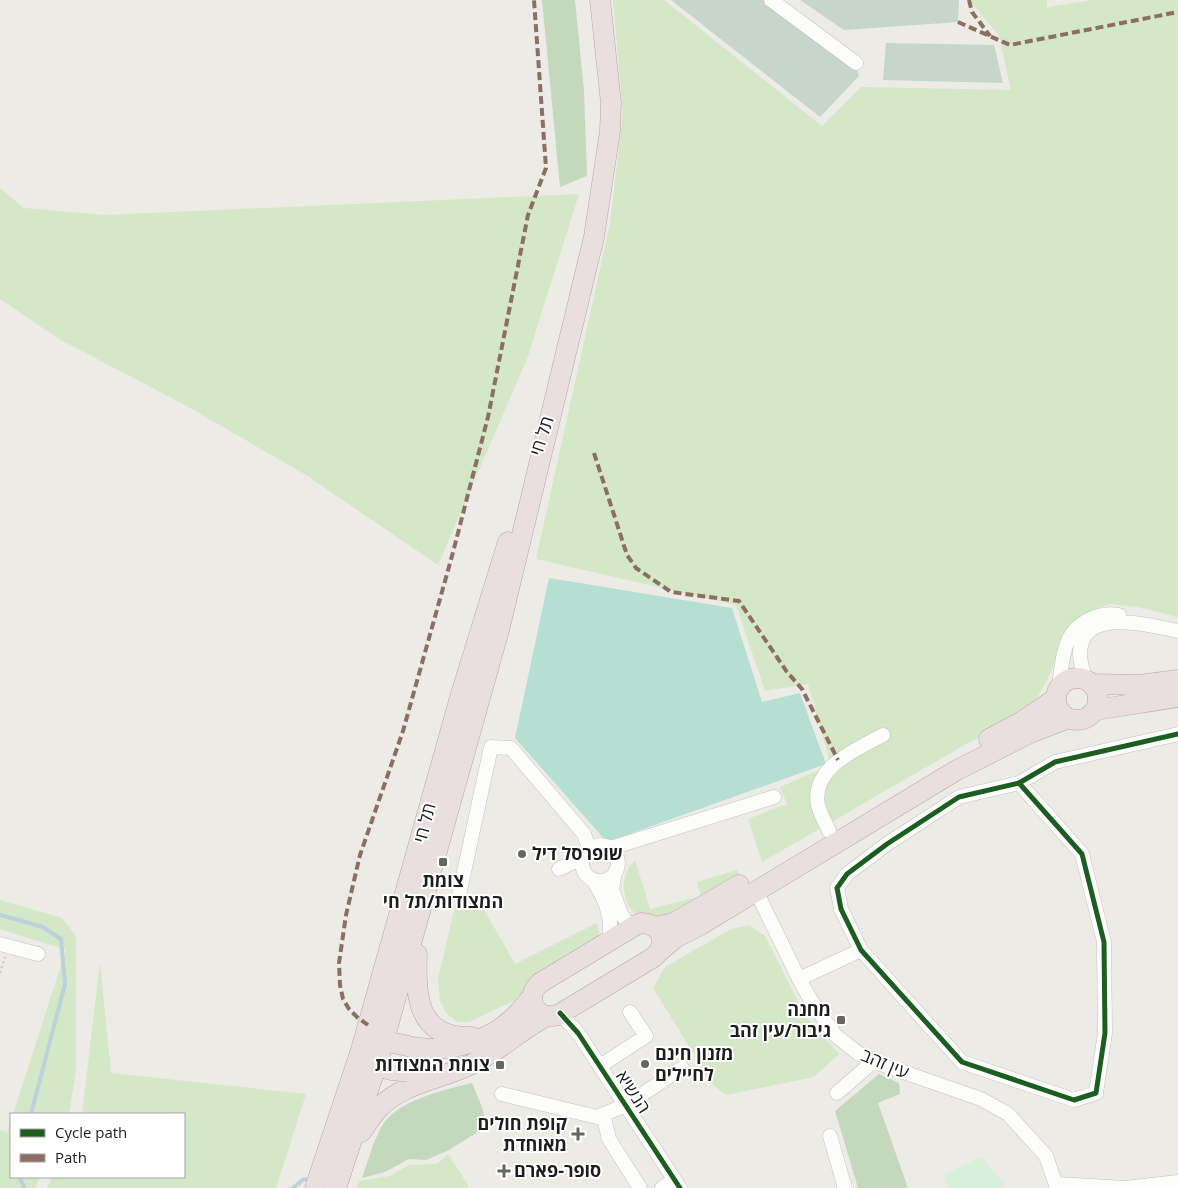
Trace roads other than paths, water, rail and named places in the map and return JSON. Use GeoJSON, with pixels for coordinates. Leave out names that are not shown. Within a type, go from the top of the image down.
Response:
{"type":"FeatureCollection","features":[{"type":"Feature","properties":{"kind":"highway"},"geometry":{"type":"LineString","coordinates":[[553,404],[594,238],[609,148],[611,103],[600,0]]}},
{"type":"Feature","properties":{"kind":"highway","name":"תל חי"},"geometry":{"type":"LineString","coordinates":[[336,1188],[377,1066],[499,630],[553,404]]}},
{"type":"Feature","properties":{"kind":"highway","name":"תל חי"},"geometry":{"type":"LineString","coordinates":[[314,1188],[361,1050],[482,622],[553,404]]}},
{"type":"Feature","properties":{"kind":"highway"},"geometry":{"type":"LineString","coordinates":[[560,1012],[542,1015],[534,1008],[533,992],[540,983],[608,942],[645,926],[674,923],[918,778],[1021,722],[1057,692],[1065,681],[1072,678],[1089,682],[1139,685],[1178,680]]}},
{"type":"Feature","properties":{"kind":"highway"},"geometry":{"type":"LineString","coordinates":[[1057,692],[1058,710],[1067,719],[1073,721],[1086,719],[1095,710],[1098,696],[1089,682]]}},
{"type":"Feature","properties":{"kind":"highway"},"geometry":{"type":"LineString","coordinates":[[1095,710],[1178,697]]}},
{"type":"Feature","properties":{"kind":"highway"},"geometry":{"type":"LineString","coordinates":[[349,1151],[370,1119],[380,1107],[393,1097],[408,1088],[478,1062],[531,1024],[560,1012],[654,957],[675,938],[702,924],[957,770],[1030,733],[1067,719]]}},
{"type":"Feature","properties":{"kind":"highway"},"geometry":{"type":"LineString","coordinates":[[418,918],[416,986],[418,1003],[437,1029],[447,1035],[461,1037],[486,1036]]}},
{"type":"Feature","properties":{"kind":"highway"},"geometry":{"type":"LineString","coordinates":[[645,926],[661,935],[660,951]]}},
{"type":"Feature","properties":{"kind":"highway"},"geometry":{"type":"LineString","coordinates":[[448,1074],[431,1076],[377,1066],[361,1050],[384,1042],[434,1050],[453,1048],[496,1031],[512,1020],[532,997]]}},
{"type":"Feature","properties":{"kind":"street"},"geometry":{"type":"LineString","coordinates":[[771,0],[856,63]]}},
{"type":"Feature","properties":{"kind":"street"},"geometry":{"type":"LineString","coordinates":[[1057,692],[1066,643],[1071,633],[1085,620],[1112,613],[1178,631]]}},
{"type":"Feature","properties":{"kind":"street"},"geometry":{"type":"LineString","coordinates":[[1089,682],[1080,654],[1086,635],[1106,623],[1124,621],[1143,623]]}},
{"type":"Feature","properties":{"kind":"street"},"geometry":{"type":"LineString","coordinates":[[1019,783],[1082,854],[1104,942],[1105,1034],[1096,1093],[1074,1100],[962,1062],[861,950],[841,909],[837,888],[847,874],[887,844],[959,797],[1019,783],[1055,762],[1178,734]]}},
{"type":"Feature","properties":{"kind":"street"},"geometry":{"type":"LineString","coordinates":[[829,831],[818,806],[818,795],[823,778],[838,760],[883,735]]}},
{"type":"Feature","properties":{"kind":"street"},"geometry":{"type":"LineString","coordinates":[[458,895],[491,748],[511,748],[584,834],[586,853],[583,870],[599,890],[611,921],[611,934],[608,942]]}},
{"type":"Feature","properties":{"kind":"street"},"geometry":{"type":"LineString","coordinates":[[559,869],[599,844],[611,848],[774,797]]}},
{"type":"Feature","properties":{"kind":"street"},"geometry":{"type":"LineString","coordinates":[[611,848],[618,859],[612,889],[620,914],[626,921],[645,926]]}},
{"type":"Feature","properties":{"kind":"street"},"geometry":{"type":"LineString","coordinates":[[592,879],[598,881],[606,880],[616,872]]}},
{"type":"Feature","properties":{"kind":"street","name":"עין זהב"},"geometry":{"type":"LineString","coordinates":[[756,890],[799,979],[812,1002],[835,1035],[859,1054],[874,1061],[981,1099],[1008,1114],[1046,1156],[1057,1186]]}},
{"type":"Feature","properties":{"kind":"street"},"geometry":{"type":"LineString","coordinates":[[0,944],[38,954]]}},
{"type":"Feature","properties":{"kind":"street"},"geometry":{"type":"LineString","coordinates":[[799,979],[861,950]]}},
{"type":"Feature","properties":{"kind":"street","name":"הנשיא"},"geometry":{"type":"LineString","coordinates":[[560,1012],[578,1033],[677,1184]]}},
{"type":"Feature","properties":{"kind":"street"},"geometry":{"type":"LineString","coordinates":[[600,1066],[646,1036],[630,1012]]}},
{"type":"Feature","properties":{"kind":"street"},"geometry":{"type":"LineString","coordinates":[[837,1093],[874,1061]]}},
{"type":"Feature","properties":{"kind":"street"},"geometry":{"type":"LineString","coordinates":[[502,1094],[596,1117],[626,1105],[682,1068]]}},
{"type":"Feature","properties":{"kind":"street"},"geometry":{"type":"LineString","coordinates":[[603,1114],[609,1139],[640,1188]]}},
{"type":"Feature","properties":{"kind":"street"},"geometry":{"type":"LineString","coordinates":[[830,1136],[846,1188]]}},
{"type":"Feature","properties":{"kind":"street"},"geometry":{"type":"LineString","coordinates":[[1057,1186],[1125,1188],[1178,1182]]}},
{"type":"Feature","properties":{"kind":"street"},"geometry":{"type":"LineString","coordinates":[[662,1188],[677,1184]]}},
{"type":"Feature","properties":{"kind":"waterway"},"geometry":{"type":"LineString","coordinates":[[0,915],[43,927],[61,939],[65,984],[31,1113]]}},
{"type":"Feature","properties":{"kind":"waterway"},"geometry":{"type":"LineString","coordinates":[[20,1178],[25,1188]]}},
{"type":"Feature","properties":{"kind":"waterway"},"geometry":{"type":"LineString","coordinates":[[293,1188],[304,1179],[310,1181]]}},
{"type":"Feature","properties":{"kind":"place","name":"שופרסל דיל"},"geometry":{"type":"Point","coordinates":[522,854]}},
{"type":"Feature","properties":{"kind":"place","name":"צומת המצודות/תל חי"},"geometry":{"type":"Point","coordinates":[443,862]}},
{"type":"Feature","properties":{"kind":"place","name":"מחנה גיבור/עין זהב"},"geometry":{"type":"Point","coordinates":[841,1020]}},
{"type":"Feature","properties":{"kind":"place","name":"מזנון חינם לחיילים"},"geometry":{"type":"Point","coordinates":[645,1064]}},
{"type":"Feature","properties":{"kind":"place","name":"צומת המצודות"},"geometry":{"type":"Point","coordinates":[500,1065]}},
{"type":"Feature","properties":{"kind":"place","name":"קופת חולים מאוחדת"},"geometry":{"type":"Point","coordinates":[578,1134]}},
{"type":"Feature","properties":{"kind":"place","name":"סופר-פארם"},"geometry":{"type":"Point","coordinates":[504,1171]}}]}
